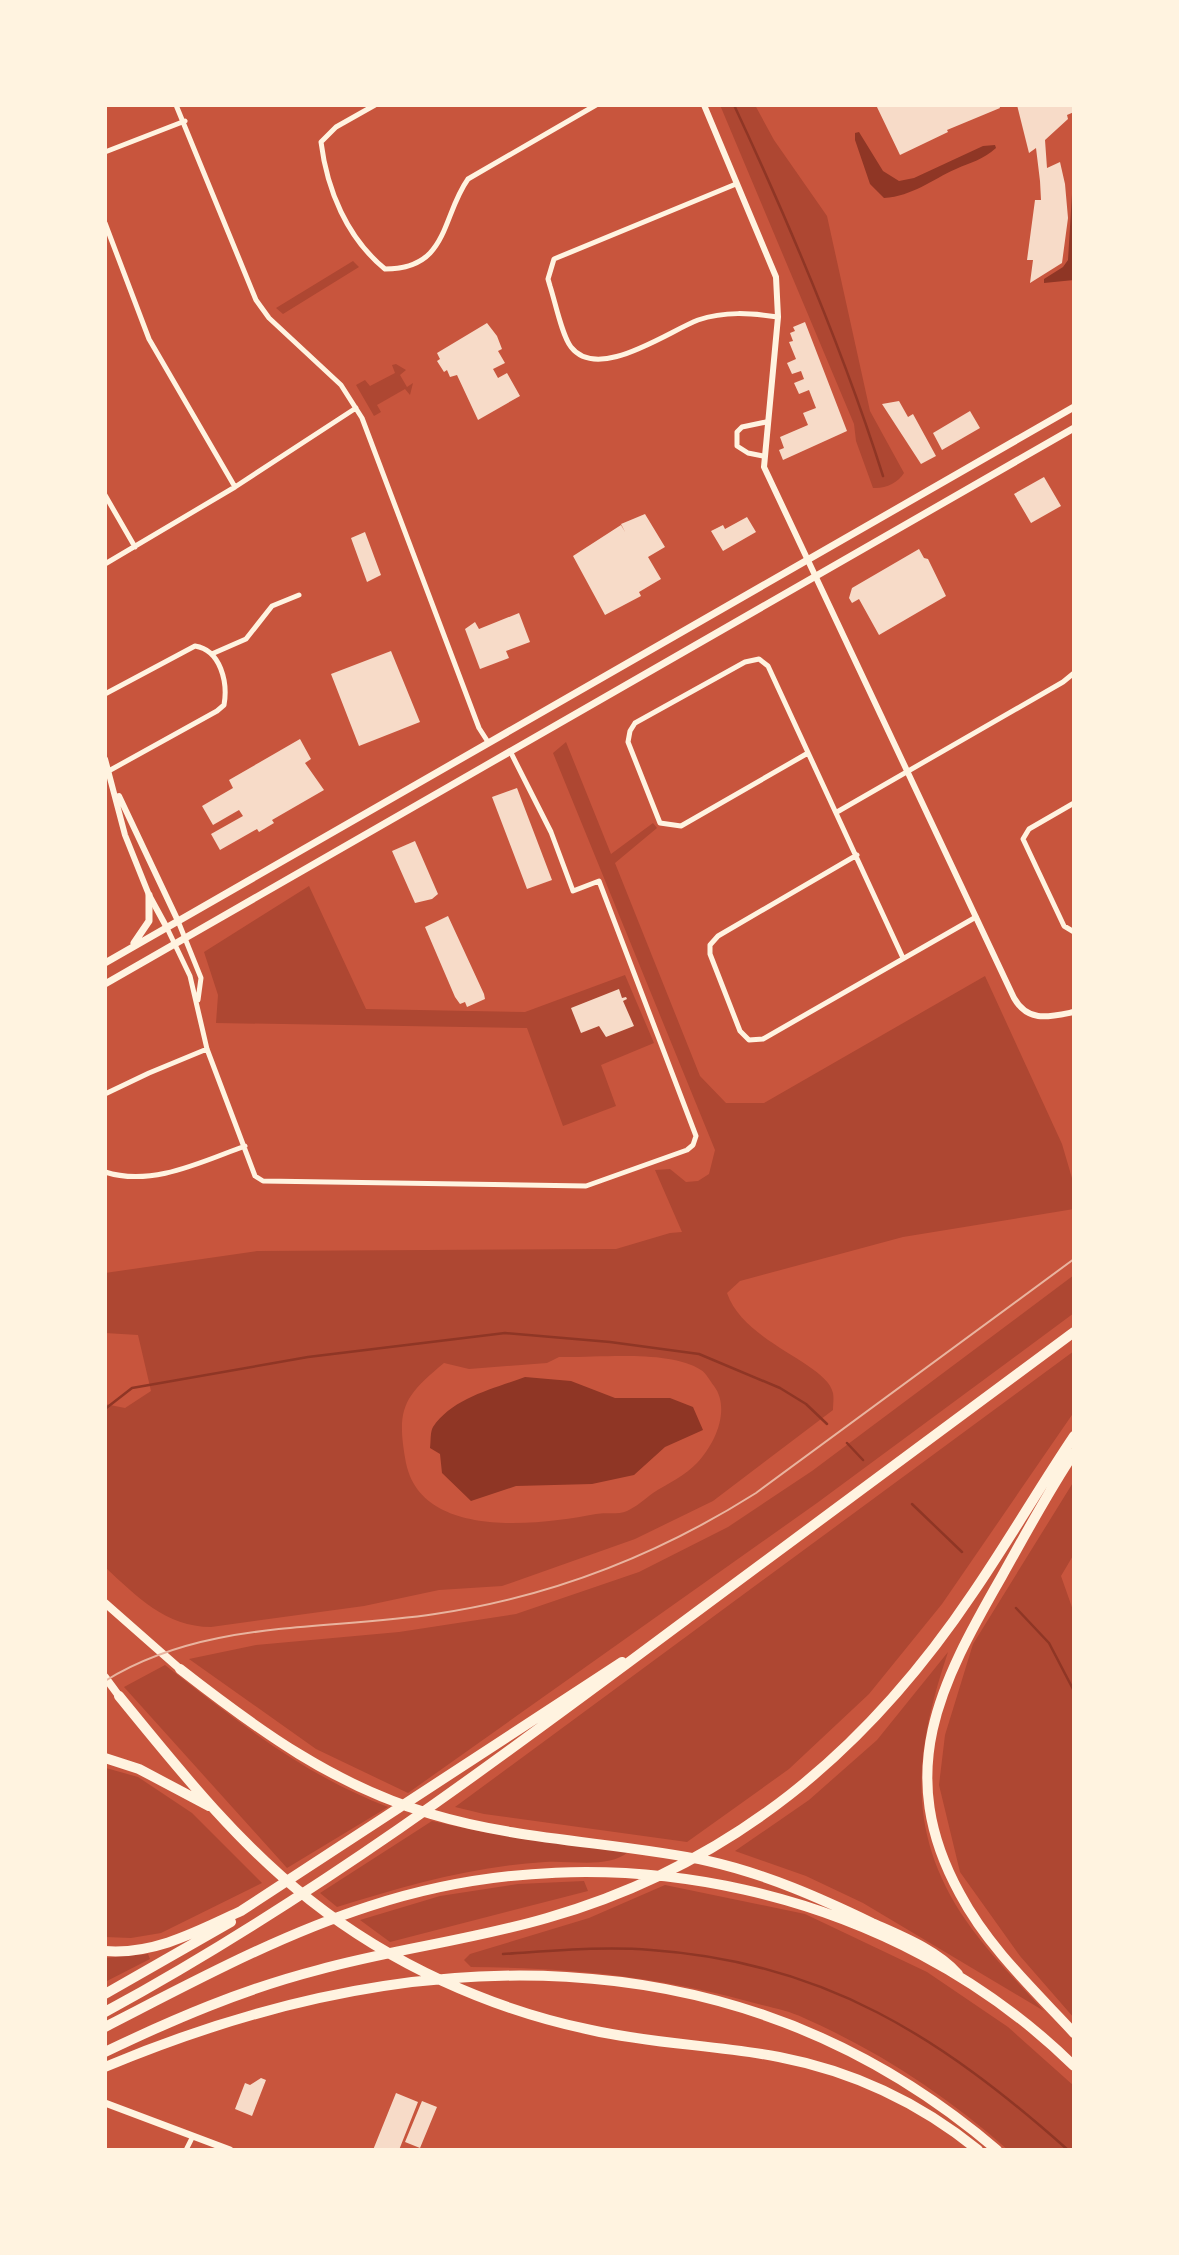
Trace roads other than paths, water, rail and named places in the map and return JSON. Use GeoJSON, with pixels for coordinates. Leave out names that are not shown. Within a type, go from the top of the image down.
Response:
{"type":"FeatureCollection","features":[{"type":"Feature","properties":{"kind":"highway"},"geometry":{"type":"LineString","coordinates":[[105,2012],[279,1910],[383,1842],[1074,1332]]}},
{"type":"Feature","properties":{"kind":"highway"},"geometry":{"type":"LineString","coordinates":[[105,2052],[188,2014],[270,1983],[352,1961],[523,1925],[589,1905],[647,1883],[719,1845],[815,1778],[884,1709],[975,1592],[1074,1436]]}},
{"type":"Feature","properties":{"kind":"highway"},"geometry":{"type":"LineString","coordinates":[[1074,1453],[953,1665],[933,1726],[928,1781],[942,1855],[965,1904],[989,1938],[1074,2033]]}},
{"type":"Feature","properties":{"kind":"highway"},"geometry":{"type":"LineString","coordinates":[[105,1951],[136,1950],[162,1944],[241,1911],[690,1617]]}},
{"type":"Feature","properties":{"kind":"highway"},"geometry":{"type":"LineString","coordinates":[[180,1669],[268,1736],[360,1789],[432,1815],[482,1827],[626,1847],[745,1871],[807,1893],[898,1935],[948,1963],[958,1975]]}},
{"type":"Feature","properties":{"kind":"highway"},"geometry":{"type":"LineString","coordinates":[[119,1696],[214,1809],[308,1899],[364,1938],[444,1981],[525,2013],[610,2034],[756,2053],[821,2067],[890,2093],[926,2113],[978,2150]]}},
{"type":"Feature","properties":{"kind":"highway"},"geometry":{"type":"LineString","coordinates":[[105,1758],[139,1769],[214,1809]]}},
{"type":"Feature","properties":{"kind":"highway"},"geometry":{"type":"LineString","coordinates":[[105,2027],[288,1936],[369,1906],[481,1880],[582,1872],[675,1877],[722,1884],[771,1895],[832,1916],[958,1975],[1013,2014],[1074,2066]]}},
{"type":"Feature","properties":{"kind":"highway"},"geometry":{"type":"LineString","coordinates":[[105,1994],[232,1922],[241,1911]]}},
{"type":"Feature","properties":{"kind":"highway"},"geometry":{"type":"LineString","coordinates":[[105,2067],[234,2019],[351,1991],[462,1978],[524,1976],[596,1979],[705,1996],[808,2030],[907,2082],[997,2150]]}},
{"type":"Feature","properties":{"kind":"main road"},"geometry":{"type":"LineString","coordinates":[[105,963],[354,822],[488,742],[810,561],[1074,407]]}},
{"type":"Feature","properties":{"kind":"main road"},"geometry":{"type":"LineString","coordinates":[[105,984],[1074,428]]}},
{"type":"Feature","properties":{"kind":"main road"},"geometry":{"type":"LineString","coordinates":[[132,947],[149,921],[149,895]]}},
{"type":"Feature","properties":{"kind":"main road"},"geometry":{"type":"LineString","coordinates":[[105,1604],[180,1669]]}},
{"type":"Feature","properties":{"kind":"main road"},"geometry":{"type":"LineString","coordinates":[[105,1677],[119,1696]]}},
{"type":"Feature","properties":{"kind":"main road"},"geometry":{"type":"LineString","coordinates":[[105,2103],[230,2150]]}},
{"type":"Feature","properties":{"kind":"street"},"geometry":{"type":"LineString","coordinates":[[176,105],[185,121],[256,300],[269,318],[341,384],[356,408],[376,453],[480,728],[488,742]]}},
{"type":"Feature","properties":{"kind":"street"},"geometry":{"type":"LineString","coordinates":[[375,105],[336,127],[321,142],[324,164],[354,239],[385,269],[395,269],[408,266],[441,242],[455,197],[468,179],[596,105]]}},
{"type":"Feature","properties":{"kind":"street"},"geometry":{"type":"LineString","coordinates":[[704,105],[776,278],[778,317],[766,422],[764,467],[817,574],[1014,998],[1026,1013],[1048,1017],[1074,1012]]}},
{"type":"Feature","properties":{"kind":"street"},"geometry":{"type":"LineString","coordinates":[[105,152],[185,121]]}},
{"type":"Feature","properties":{"kind":"street"},"geometry":{"type":"LineString","coordinates":[[736,184],[554,259],[548,279],[550,286],[570,347],[588,360],[610,360],[699,320],[720,315],[747,312],[778,317]]}},
{"type":"Feature","properties":{"kind":"street"},"geometry":{"type":"LineString","coordinates":[[105,223],[149,339],[235,487]]}},
{"type":"Feature","properties":{"kind":"street"},"geometry":{"type":"LineString","coordinates":[[105,564],[235,487],[356,408]]}},
{"type":"Feature","properties":{"kind":"street"},"geometry":{"type":"LineString","coordinates":[[763,456],[748,453],[737,446],[736,439],[742,427],[766,422]]}},
{"type":"Feature","properties":{"kind":"street"},"geometry":{"type":"LineString","coordinates":[[105,495],[135,547]]}},
{"type":"Feature","properties":{"kind":"street"},"geometry":{"type":"LineString","coordinates":[[214,653],[246,639],[272,606],[299,595]]}},
{"type":"Feature","properties":{"kind":"street"},"geometry":{"type":"LineString","coordinates":[[105,694],[195,646],[206,647],[214,653],[227,690],[224,705],[107,772]]}},
{"type":"Feature","properties":{"kind":"street"},"geometry":{"type":"LineString","coordinates":[[808,753],[681,826],[660,822],[628,742],[629,731],[635,723],[753,659],[759,659],[768,666],[904,958]]}},
{"type":"Feature","properties":{"kind":"street"},"geometry":{"type":"LineString","coordinates":[[837,812],[1063,682],[1074,673]]}},
{"type":"Feature","properties":{"kind":"street"},"geometry":{"type":"LineString","coordinates":[[113,785],[125,835],[149,895],[190,976],[207,1049],[255,1176],[263,1181],[586,1186],[693,1145],[696,1136],[599,881],[572,891],[551,832],[510,751]]}},
{"type":"Feature","properties":{"kind":"street"},"geometry":{"type":"LineString","coordinates":[[105,759],[107,772],[187,938],[201,978],[197,1003]]}},
{"type":"Feature","properties":{"kind":"street"},"geometry":{"type":"LineString","coordinates":[[1074,803],[1029,829],[1023,839],[1064,926],[1074,932]]}},
{"type":"Feature","properties":{"kind":"street"},"geometry":{"type":"LineString","coordinates":[[857,855],[718,936],[710,945],[710,954],[740,1031],[749,1040],[763,1038],[976,917]]}},
{"type":"Feature","properties":{"kind":"street"},"geometry":{"type":"LineString","coordinates":[[105,1094],[207,1049]]}},
{"type":"Feature","properties":{"kind":"street"},"geometry":{"type":"LineString","coordinates":[[105,1172],[131,1177],[165,1173],[245,1146]]}},
{"type":"Feature","properties":{"kind":"street"},"geometry":{"type":"LineString","coordinates":[[187,2150],[192,2136]]}},
{"type":"Feature","properties":{"kind":"waterway"},"geometry":{"type":"LineString","coordinates":[[734,105],[814,288],[851,382],[883,476]]}},
{"type":"Feature","properties":{"kind":"waterway"},"geometry":{"type":"LineString","coordinates":[[105,1409],[132,1388],[308,1357],[505,1333],[610,1342],[699,1354],[780,1388],[806,1404],[827,1424]]}},
{"type":"Feature","properties":{"kind":"waterway"},"geometry":{"type":"LineString","coordinates":[[847,1443],[863,1460]]}},
{"type":"Feature","properties":{"kind":"waterway"},"geometry":{"type":"LineString","coordinates":[[912,1504],[962,1552]]}},
{"type":"Feature","properties":{"kind":"waterway"},"geometry":{"type":"LineString","coordinates":[[1016,1608],[1049,1643],[1074,1691]]}},
{"type":"Feature","properties":{"kind":"waterway"},"geometry":{"type":"LineString","coordinates":[[503,1954],[596,1949],[651,1950],[714,1957],[772,1971],[826,1989],[878,2013],[927,2041],[974,2073],[1068,2150]]}},
{"type":"Feature","properties":{"kind":"tram line"},"geometry":{"type":"LineString","coordinates":[[105,1681],[143,1661],[224,1637],[435,1614],[478,1606],[562,1585],[642,1554],[681,1536],[756,1493],[1074,1259]]}}]}
